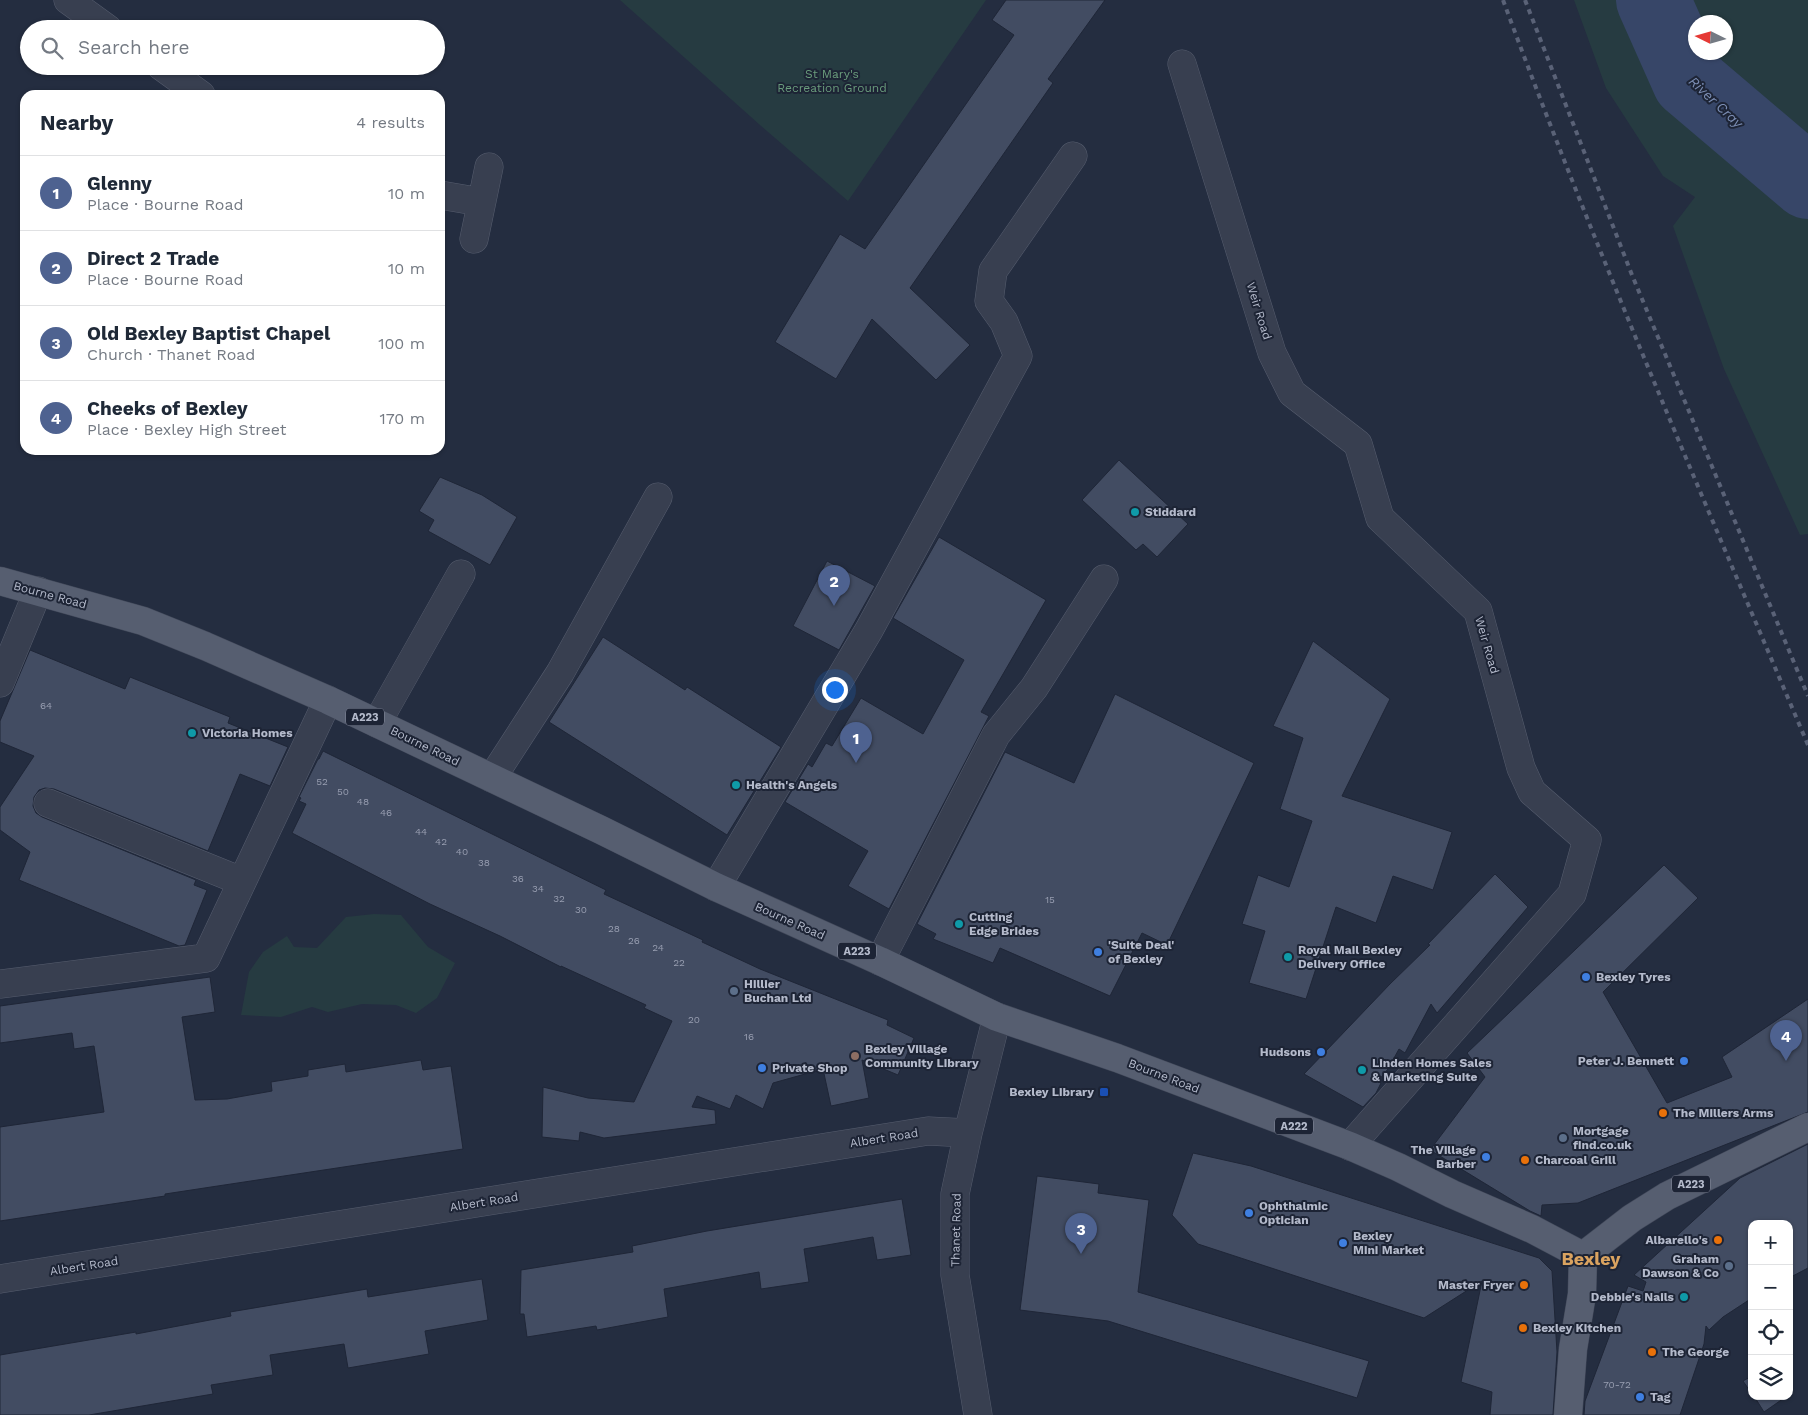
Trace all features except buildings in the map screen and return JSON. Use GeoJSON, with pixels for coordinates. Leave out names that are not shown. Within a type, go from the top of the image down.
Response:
{"type":"FeatureCollection","features":[{"type":"Feature","properties":{"kind":"main road","name":"Bourne Road"},"geometry":{"type":"LineString","coordinates":[[0,581],[143,621],[205,646],[328,700],[716,887],[997,1017],[1117,1058],[1350,1146],[1532,1229],[1584,1256]]}},
{"type":"Feature","properties":{"kind":"main road","name":"A223"},"geometry":{"type":"LineString","coordinates":[[1584,1256],[1632,1218],[1667,1196],[1808,1127]]}},
{"type":"Feature","properties":{"kind":"main road"},"geometry":{"type":"LineString","coordinates":[[1568,1415],[1573,1349],[1582,1294],[1584,1256]]}},
{"type":"Feature","properties":{"kind":"street"},"geometry":{"type":"LineString","coordinates":[[68,0],[96,20]]}},
{"type":"Feature","properties":{"kind":"street","name":"Weir Road"},"geometry":{"type":"LineString","coordinates":[[1182,64],[1272,353],[1292,393],[1358,444],[1380,518],[1478,611],[1521,768],[1532,792],[1587,840],[1572,894],[1350,1146]]}},
{"type":"Feature","properties":{"kind":"street"},"geometry":{"type":"LineString","coordinates":[[173,75],[194,90]]}},
{"type":"Feature","properties":{"kind":"street"},"geometry":{"type":"LineString","coordinates":[[716,887],[869,630],[1018,356],[1004,322],[988,301],[992,271],[1073,156]]}},
{"type":"Feature","properties":{"kind":"street"},"geometry":{"type":"LineString","coordinates":[[474,239],[489,167]]}},
{"type":"Feature","properties":{"kind":"street"},"geometry":{"type":"LineString","coordinates":[[445,196],[482,202]]}},
{"type":"Feature","properties":{"kind":"street"},"geometry":{"type":"LineString","coordinates":[[492,778],[560,673],[658,497]]}},
{"type":"Feature","properties":{"kind":"street"},"geometry":{"type":"LineString","coordinates":[[377,723],[461,574]]}},
{"type":"Feature","properties":{"kind":"street"},"geometry":{"type":"LineString","coordinates":[[880,962],[996,736],[1034,688],[1104,579]]}},
{"type":"Feature","properties":{"kind":"street"},"geometry":{"type":"LineString","coordinates":[[2,671],[38,591]]}},
{"type":"Feature","properties":{"kind":"street"},"geometry":{"type":"LineString","coordinates":[[0,984],[206,958],[328,700]]}},
{"type":"Feature","properties":{"kind":"street"},"geometry":{"type":"LineString","coordinates":[[48,803],[241,882]]}},
{"type":"Feature","properties":{"kind":"street","name":"Thanet Road"},"geometry":{"type":"LineString","coordinates":[[978,1415],[955,1275],[955,1194],[997,1017]]}},
{"type":"Feature","properties":{"kind":"street","name":"Albert Road"},"geometry":{"type":"LineString","coordinates":[[0,1279],[928,1131],[968,1133]]}},
{"type":"Feature","properties":{"kind":"green space","name":"St Mary's Recreation Ground"},"geometry":{"type":"Polygon","coordinates":[[[620,0],[986,0],[848,201],[620,0]]]}},
{"type":"Feature","properties":{"kind":"green space"},"geometry":{"type":"Polygon","coordinates":[[[1574,0],[1808,0],[1808,534],[1800,535],[1724,369],[1673,226],[1695,197],[1663,176],[1606,88],[1574,0]]]}},
{"type":"Feature","properties":{"kind":"green space"},"geometry":{"type":"Polygon","coordinates":[[[374,914],[401,915],[428,947],[455,963],[437,998],[416,1013],[396,1005],[362,1004],[328,1012],[312,1007],[281,1017],[241,1015],[249,972],[263,952],[287,936],[294,947],[317,948],[346,917],[374,914]]]}},
{"type":"Feature","properties":{"kind":"waterway","name":"River Cray"},"geometry":{"type":"LineString","coordinates":[[1653,0],[1689,81],[1808,182]]}},
{"type":"Feature","properties":{"kind":"railway"},"geometry":{"type":"LineString","coordinates":[[1503,0],[1613,281],[1808,745]]}},
{"type":"Feature","properties":{"kind":"railway"},"geometry":{"type":"LineString","coordinates":[[1525,0],[1632,275],[1808,696]]}},
{"type":"Feature","properties":{"kind":"place","name":"Stiddard"},"geometry":{"type":"Point","coordinates":[1135,512]}},
{"type":"Feature","properties":{"kind":"place","name":"Direct 2 Trade"},"geometry":{"type":"Point","coordinates":[834,606]}},
{"type":"Feature","properties":{"kind":"place","name":"Victoria Homes"},"geometry":{"type":"Point","coordinates":[192,733]}},
{"type":"Feature","properties":{"kind":"place","name":"Glenny"},"geometry":{"type":"Point","coordinates":[856,763]}},
{"type":"Feature","properties":{"kind":"place","name":"Health's Angels"},"geometry":{"type":"Point","coordinates":[736,785]}},
{"type":"Feature","properties":{"kind":"place","name":"Cutting Edge Brides"},"geometry":{"type":"Point","coordinates":[959,924]}},
{"type":"Feature","properties":{"kind":"place","name":"'Suite Deal' of Bexley"},"geometry":{"type":"Point","coordinates":[1098,952]}},
{"type":"Feature","properties":{"kind":"place","name":"Royal Mail Bexley Delivery Office"},"geometry":{"type":"Point","coordinates":[1288,957]}},
{"type":"Feature","properties":{"kind":"place","name":"Bexley Tyres"},"geometry":{"type":"Point","coordinates":[1586,977]}},
{"type":"Feature","properties":{"kind":"place","name":"Hillier Buchan Ltd"},"geometry":{"type":"Point","coordinates":[734,991]}},
{"type":"Feature","properties":{"kind":"place","name":"Hudsons"},"geometry":{"type":"Point","coordinates":[1321,1052]}},
{"type":"Feature","properties":{"kind":"place","name":"Bexley Village Community Library"},"geometry":{"type":"Point","coordinates":[855,1056]}},
{"type":"Feature","properties":{"kind":"place","name":"Peter J. Bennett"},"geometry":{"type":"Point","coordinates":[1684,1061]}},
{"type":"Feature","properties":{"kind":"place","name":"Cheeks of Bexley"},"geometry":{"type":"Point","coordinates":[1786,1061]}},
{"type":"Feature","properties":{"kind":"place","name":"Private Shop"},"geometry":{"type":"Point","coordinates":[762,1068]}},
{"type":"Feature","properties":{"kind":"place","name":"Linden Homes Sales & Marketing Suite"},"geometry":{"type":"Point","coordinates":[1362,1070]}},
{"type":"Feature","properties":{"kind":"place","name":"Bexley Library"},"geometry":{"type":"Point","coordinates":[1104,1092]}},
{"type":"Feature","properties":{"kind":"place","name":"The Millers Arms"},"geometry":{"type":"Point","coordinates":[1663,1113]}},
{"type":"Feature","properties":{"kind":"place","name":"Mortgage find.co.uk"},"geometry":{"type":"Point","coordinates":[1563,1138]}},
{"type":"Feature","properties":{"kind":"place","name":"The Village Barber"},"geometry":{"type":"Point","coordinates":[1486,1157]}},
{"type":"Feature","properties":{"kind":"place","name":"Charcoal Grill"},"geometry":{"type":"Point","coordinates":[1525,1160]}},
{"type":"Feature","properties":{"kind":"place","name":"Ophthalmic Optician"},"geometry":{"type":"Point","coordinates":[1249,1213]}},
{"type":"Feature","properties":{"kind":"place","name":"Albarello's"},"geometry":{"type":"Point","coordinates":[1718,1240]}},
{"type":"Feature","properties":{"kind":"place","name":"Bexley Mini Market"},"geometry":{"type":"Point","coordinates":[1343,1243]}},
{"type":"Feature","properties":{"kind":"place","name":"Old Bexley Baptist Chapel"},"geometry":{"type":"Point","coordinates":[1081,1254]}},
{"type":"Feature","properties":{"kind":"place","name":"Graham Dawson & Co"},"geometry":{"type":"Point","coordinates":[1729,1266]}},
{"type":"Feature","properties":{"kind":"place","name":"Master Fryer"},"geometry":{"type":"Point","coordinates":[1524,1285]}},
{"type":"Feature","properties":{"kind":"place","name":"Debbie's Nails"},"geometry":{"type":"Point","coordinates":[1684,1297]}},
{"type":"Feature","properties":{"kind":"place","name":"Bexley Kitchen"},"geometry":{"type":"Point","coordinates":[1523,1328]}},
{"type":"Feature","properties":{"kind":"place","name":"The George"},"geometry":{"type":"Point","coordinates":[1652,1352]}},
{"type":"Feature","properties":{"kind":"place","name":"Tag"},"geometry":{"type":"Point","coordinates":[1640,1397]}},
{"type":"Feature","properties":{"kind":"district","name":"Bexley"},"geometry":{"type":"Point","coordinates":[1591,1258]}}]}
